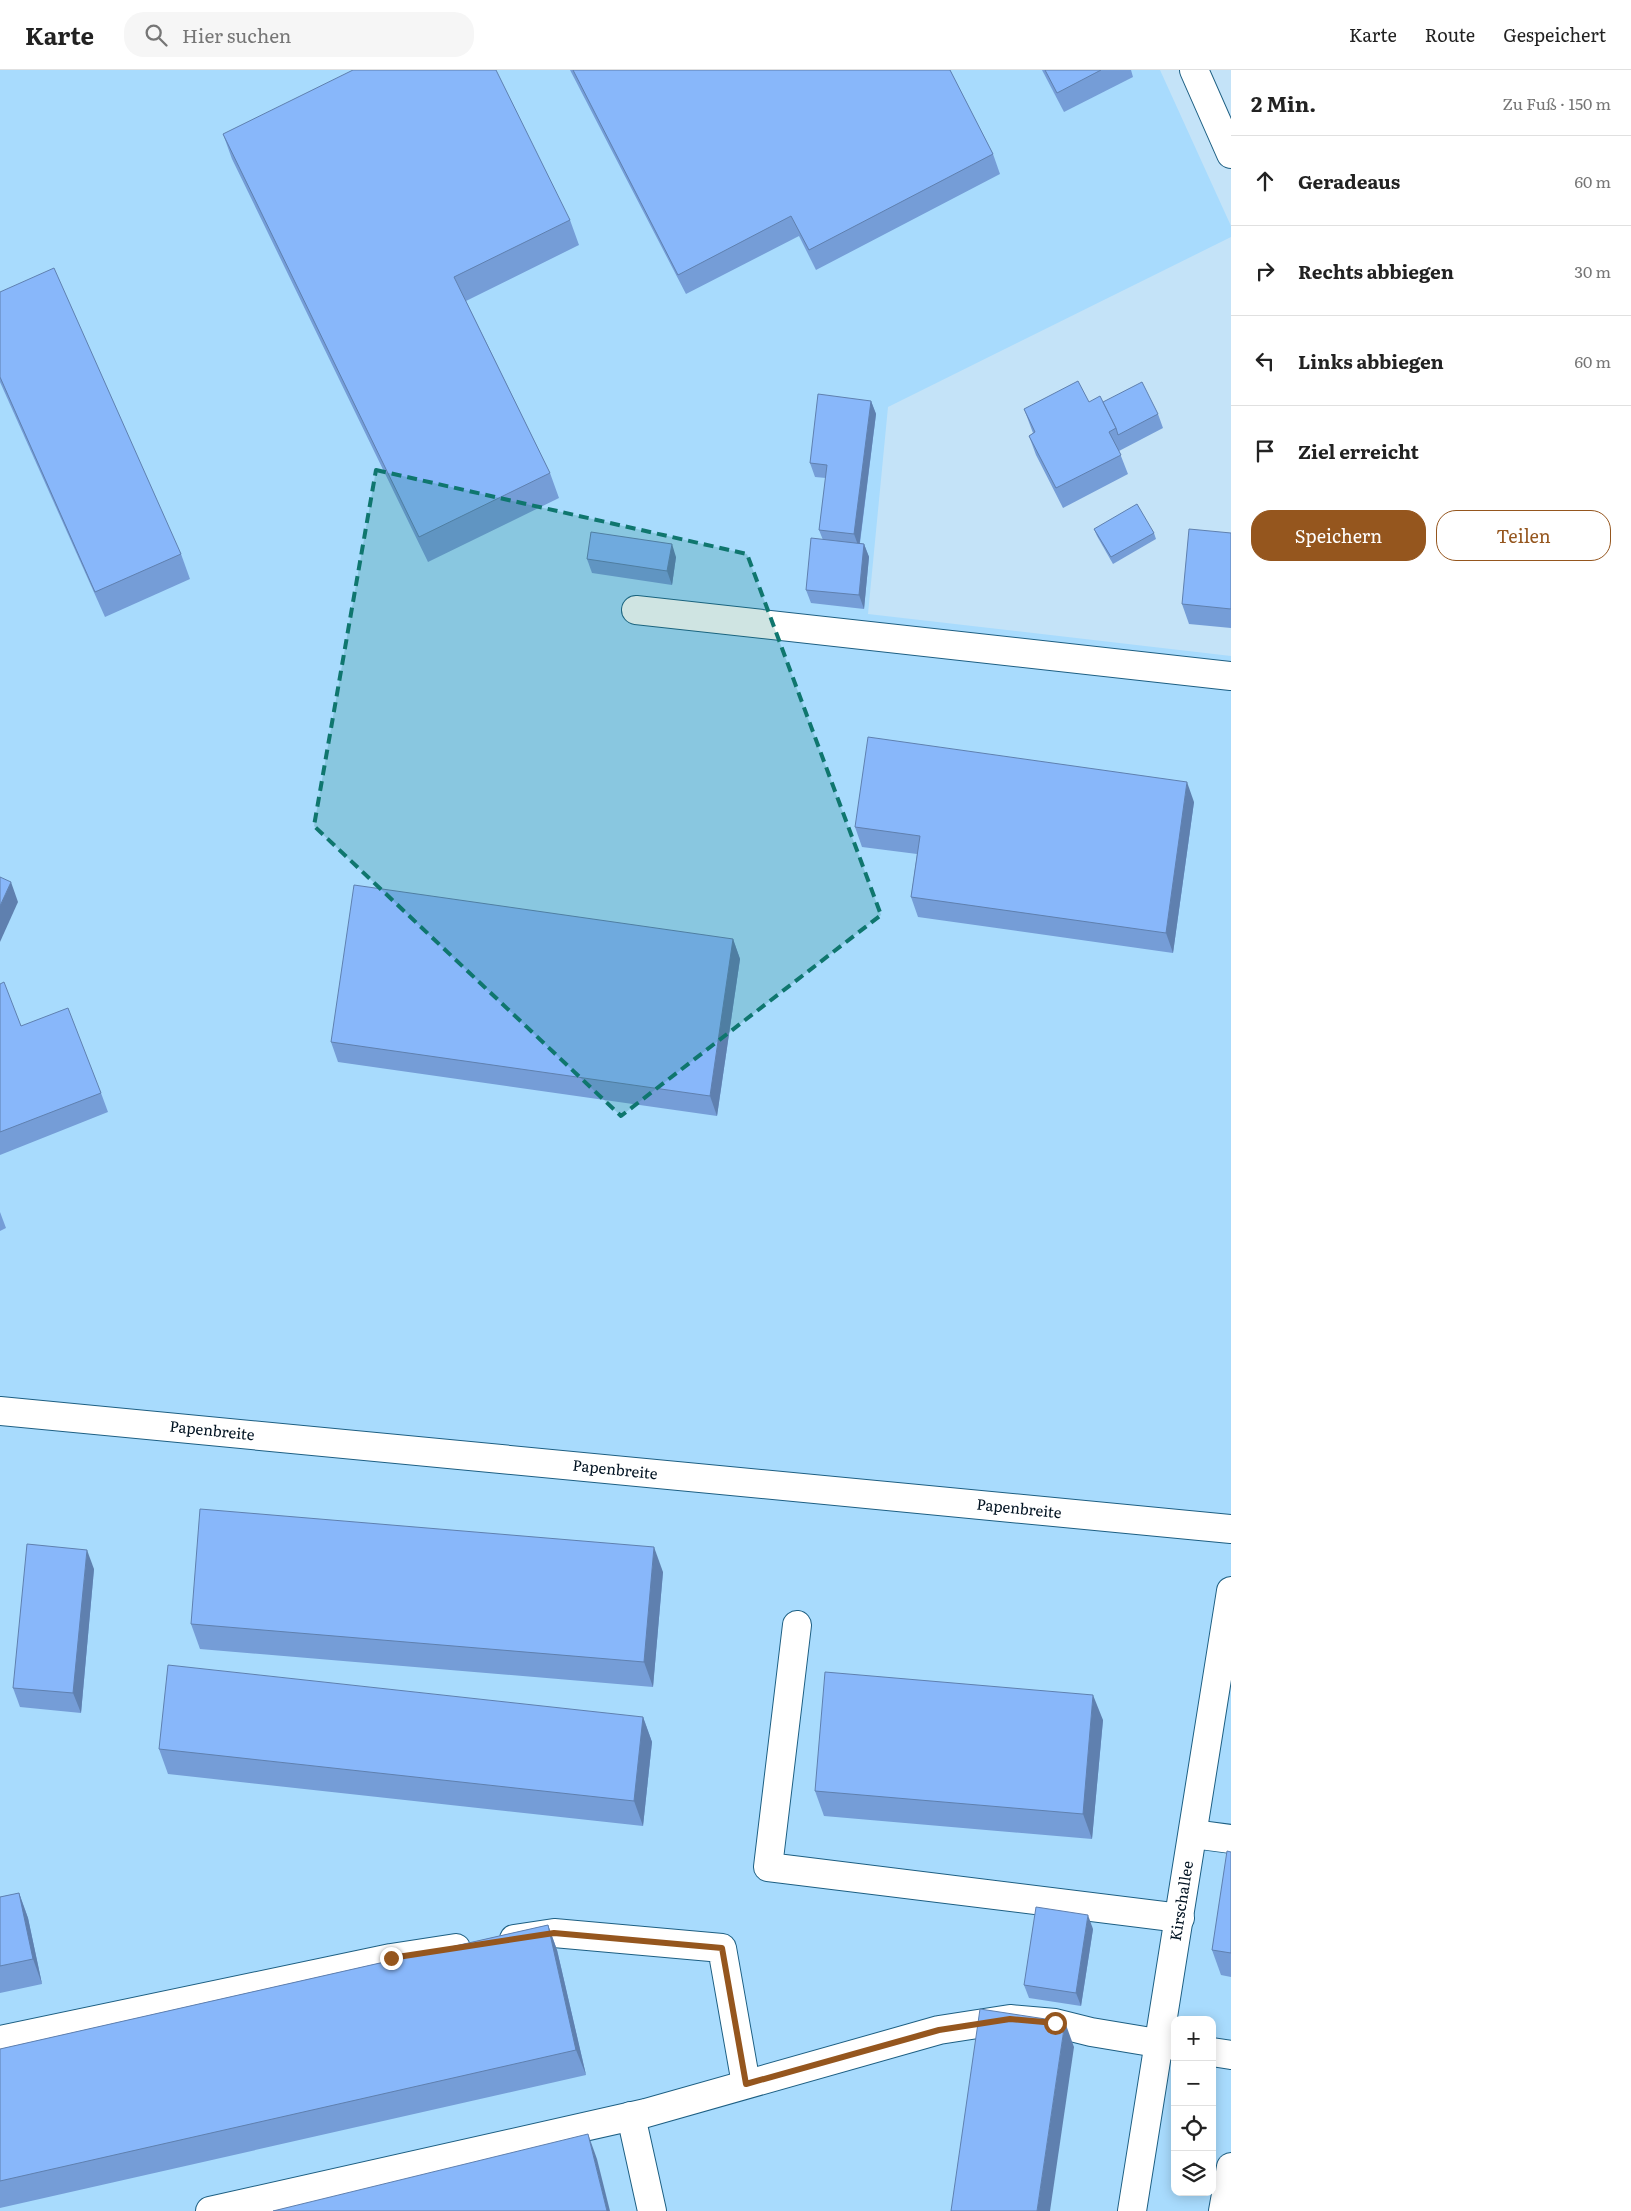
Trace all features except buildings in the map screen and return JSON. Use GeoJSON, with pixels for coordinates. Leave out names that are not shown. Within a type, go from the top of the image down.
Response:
{"type":"FeatureCollection","features":[{"type":"Feature","properties":{"kind":"street"},"geometry":{"type":"LineString","coordinates":[[1194,70],[1231,154]]}},
{"type":"Feature","properties":{"kind":"street"},"geometry":{"type":"LineString","coordinates":[[636,610],[1231,676]]}},
{"type":"Feature","properties":{"kind":"street","name":"Papenbreite"},"geometry":{"type":"LineString","coordinates":[[0,1410],[1231,1529]]}},
{"type":"Feature","properties":{"kind":"street","name":"Kirschallee"},"geometry":{"type":"LineString","coordinates":[[1132,2211],[1167,2045],[1180,1918],[1231,1591]]}},
{"type":"Feature","properties":{"kind":"street"},"geometry":{"type":"LineString","coordinates":[[797,1625],[768,1867],[1180,1918]]}},
{"type":"Feature","properties":{"kind":"street"},"geometry":{"type":"LineString","coordinates":[[1192,1834],[1231,1840]]}},
{"type":"Feature","properties":{"kind":"street"},"geometry":{"type":"LineString","coordinates":[[0,2040],[391,1958],[554,1933],[722,1948],[746,2084]]}},
{"type":"Feature","properties":{"kind":"street"},"geometry":{"type":"LineString","coordinates":[[210,2211],[631,2116],[939,2030],[1010,2019],[1055,2023],[1091,2032],[1167,2045]]}},
{"type":"Feature","properties":{"kind":"street"},"geometry":{"type":"LineString","coordinates":[[1216,2053],[1231,2055]]}},
{"type":"Feature","properties":{"kind":"street"},"geometry":{"type":"LineString","coordinates":[[631,2116],[652,2211]]}},
{"type":"Feature","properties":{"kind":"street"},"geometry":{"type":"LineString","coordinates":[[1223,2211],[1231,2167]]}},
{"type":"Feature","properties":{"kind":"highlighted area"},"geometry":{"type":"Polygon","coordinates":[[[376,470],[747,554],[881,915],[621,1116],[314,826],[376,470]]]}},
{"type":"Feature","properties":{"kind":"shaded area"},"geometry":{"type":"Polygon","coordinates":[[[0,70],[1160,70],[1231,226],[1231,237],[888,407],[868,614],[1231,656],[1231,2211],[0,2211],[0,70]]]}},
{"type":"Feature","properties":{"kind":"route"},"geometry":{"type":"LineString","coordinates":[[391,1958],[554,1933],[722,1948],[746,2084],[939,2030],[1010,2019],[1055,2023]]}}]}
